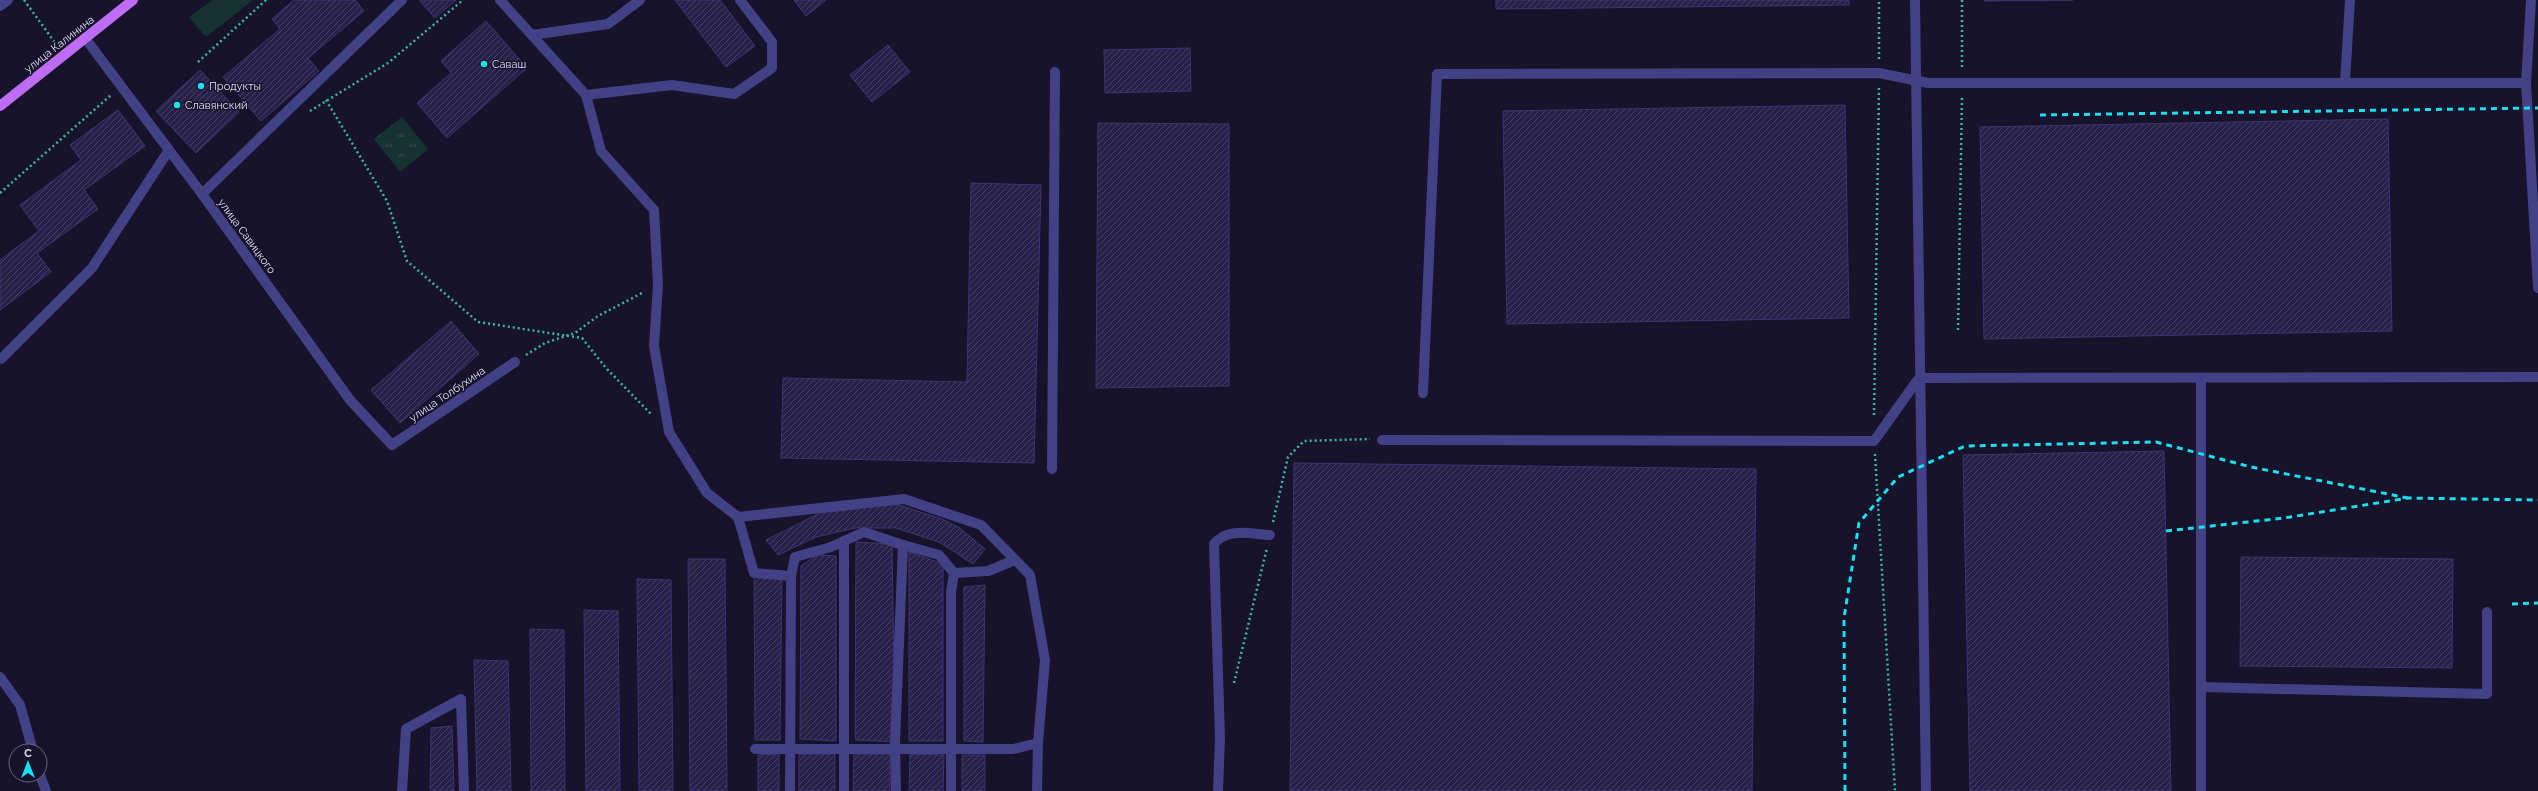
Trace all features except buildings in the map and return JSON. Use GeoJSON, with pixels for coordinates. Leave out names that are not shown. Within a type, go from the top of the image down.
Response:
{"type":"FeatureCollection","features":[{"type":"Feature","properties":{"kind":"main road","name":"улица Калинина"},"geometry":{"type":"LineString","coordinates":[[0,106],[133,0]]}},
{"type":"Feature","properties":{"kind":"street"},"geometry":{"type":"LineString","coordinates":[[0,6],[8,0]]}},
{"type":"Feature","properties":{"kind":"street"},"geometry":{"type":"LineString","coordinates":[[202,194],[402,0]]}},
{"type":"Feature","properties":{"kind":"street"},"geometry":{"type":"LineString","coordinates":[[532,35],[608,24],[640,0]]}},
{"type":"Feature","properties":{"kind":"street"},"geometry":{"type":"LineString","coordinates":[[586,95],[672,85],[734,94],[772,68],[772,42],[740,0]]}},
{"type":"Feature","properties":{"kind":"street"},"geometry":{"type":"LineString","coordinates":[[1916,0],[1915,81],[1926,791]]}},
{"type":"Feature","properties":{"kind":"street"},"geometry":{"type":"LineString","coordinates":[[2345,82],[2350,0]]}},
{"type":"Feature","properties":{"kind":"street"},"geometry":{"type":"LineString","coordinates":[[2531,0],[2526,83],[2538,288]]}},
{"type":"Feature","properties":{"kind":"street"},"geometry":{"type":"LineString","coordinates":[[505,2],[532,35],[586,95],[601,151],[654,210],[658,284],[654,346],[669,432],[707,493],[738,517],[754,573],[791,576]]}},
{"type":"Feature","properties":{"kind":"street","name":"улица Савицкого"},"geometry":{"type":"LineString","coordinates":[[86,38],[202,194],[350,400],[392,445]]}},
{"type":"Feature","properties":{"kind":"street"},"geometry":{"type":"LineString","coordinates":[[1052,468],[1055,72]]}},
{"type":"Feature","properties":{"kind":"street"},"geometry":{"type":"LineString","coordinates":[[1423,393],[1437,74],[1879,73],[1915,81],[1962,82],[2526,83]]}},
{"type":"Feature","properties":{"kind":"street"},"geometry":{"type":"LineString","coordinates":[[1,359],[92,268],[169,150]]}},
{"type":"Feature","properties":{"kind":"street","name":"улица Толбухина"},"geometry":{"type":"LineString","coordinates":[[392,445],[515,362]]}},
{"type":"Feature","properties":{"kind":"street"},"geometry":{"type":"LineString","coordinates":[[1919,378],[2538,377]]}},
{"type":"Feature","properties":{"kind":"street"},"geometry":{"type":"LineString","coordinates":[[1382,440],[1874,440],[1919,378]]}},
{"type":"Feature","properties":{"kind":"street"},"geometry":{"type":"LineString","coordinates":[[2201,378],[2201,791]]}},
{"type":"Feature","properties":{"kind":"street"},"geometry":{"type":"LineString","coordinates":[[738,517],[904,499],[981,525],[1030,575],[1045,660],[1038,743],[1037,791]]}},
{"type":"Feature","properties":{"kind":"street"},"geometry":{"type":"LineString","coordinates":[[790,791],[791,576],[795,557],[831,547],[864,532],[939,556],[954,573]]}},
{"type":"Feature","properties":{"kind":"street"},"geometry":{"type":"LineString","coordinates":[[1218,791],[1220,738],[1214,544],[1219,537],[1228,533],[1270,534]]}},
{"type":"Feature","properties":{"kind":"street"},"geometry":{"type":"LineString","coordinates":[[844,541],[844,791]]}},
{"type":"Feature","properties":{"kind":"street"},"geometry":{"type":"LineString","coordinates":[[895,542],[902,545],[895,749],[896,791]]}},
{"type":"Feature","properties":{"kind":"street"},"geometry":{"type":"LineString","coordinates":[[954,573],[988,571],[1016,560]]}},
{"type":"Feature","properties":{"kind":"street"},"geometry":{"type":"LineString","coordinates":[[951,791],[951,592],[954,573]]}},
{"type":"Feature","properties":{"kind":"street"},"geometry":{"type":"LineString","coordinates":[[2201,687],[2487,694],[2487,612]]}},
{"type":"Feature","properties":{"kind":"street"},"geometry":{"type":"LineString","coordinates":[[0,677],[20,704],[31,743]]}},
{"type":"Feature","properties":{"kind":"street"},"geometry":{"type":"LineString","coordinates":[[402,791],[406,729],[461,699],[464,791]]}},
{"type":"Feature","properties":{"kind":"street"},"geometry":{"type":"LineString","coordinates":[[755,749],[1013,749],[1038,743]]}},
{"type":"Feature","properties":{"kind":"path"},"geometry":{"type":"LineString","coordinates":[[24,0],[56,44]]}},
{"type":"Feature","properties":{"kind":"path"},"geometry":{"type":"LineString","coordinates":[[198,62],[266,0]]}},
{"type":"Feature","properties":{"kind":"path"},"geometry":{"type":"LineString","coordinates":[[308,112],[388,63],[463,0]]}},
{"type":"Feature","properties":{"kind":"path"},"geometry":{"type":"LineString","coordinates":[[1874,417],[1879,0]]}},
{"type":"Feature","properties":{"kind":"path"},"geometry":{"type":"LineString","coordinates":[[1958,330],[1962,0]]}},
{"type":"Feature","properties":{"kind":"path"},"geometry":{"type":"LineString","coordinates":[[0,193],[121,86]]}},
{"type":"Feature","properties":{"kind":"path"},"geometry":{"type":"LineString","coordinates":[[326,100],[387,200],[407,261],[478,322],[564,337],[582,338],[606,368],[669,432]]}},
{"type":"Feature","properties":{"kind":"path"},"geometry":{"type":"LineString","coordinates":[[515,362],[545,343],[575,333],[598,316],[658,284]]}},
{"type":"Feature","properties":{"kind":"path"},"geometry":{"type":"LineString","coordinates":[[1233,685],[1288,457],[1304,440],[1382,440]]}},
{"type":"Feature","properties":{"kind":"path"},"geometry":{"type":"LineString","coordinates":[[1874,440],[1895,791]]}},
{"type":"Feature","properties":{"kind":"green space"},"geometry":{"type":"Polygon","coordinates":[[[213,0],[253,0],[206,37],[189,17],[213,0]]]}},
{"type":"Feature","properties":{"kind":"green space"},"geometry":{"type":"Polygon","coordinates":[[[402,117],[428,149],[400,172],[374,139],[402,117]]]}},
{"type":"Feature","properties":{"kind":"railway"},"geometry":{"type":"LineString","coordinates":[[2040,115],[2538,108]]}},
{"type":"Feature","properties":{"kind":"railway"},"geometry":{"type":"LineString","coordinates":[[1845,791],[1844,618],[1859,523],[1898,477],[1965,446],[2156,442],[2251,467],[2408,498]]}},
{"type":"Feature","properties":{"kind":"railway"},"geometry":{"type":"LineString","coordinates":[[2166,531],[2284,518],[2408,498],[2538,500]]}},
{"type":"Feature","properties":{"kind":"railway"},"geometry":{"type":"LineString","coordinates":[[2512,604],[2538,603]]}},
{"type":"Feature","properties":{"kind":"place","name":"Саваш"},"geometry":{"type":"Point","coordinates":[484,64]}},
{"type":"Feature","properties":{"kind":"place","name":"Продукты"},"geometry":{"type":"Point","coordinates":[201,86]}},
{"type":"Feature","properties":{"kind":"place","name":"Славянский"},"geometry":{"type":"Point","coordinates":[177,105]}}]}
